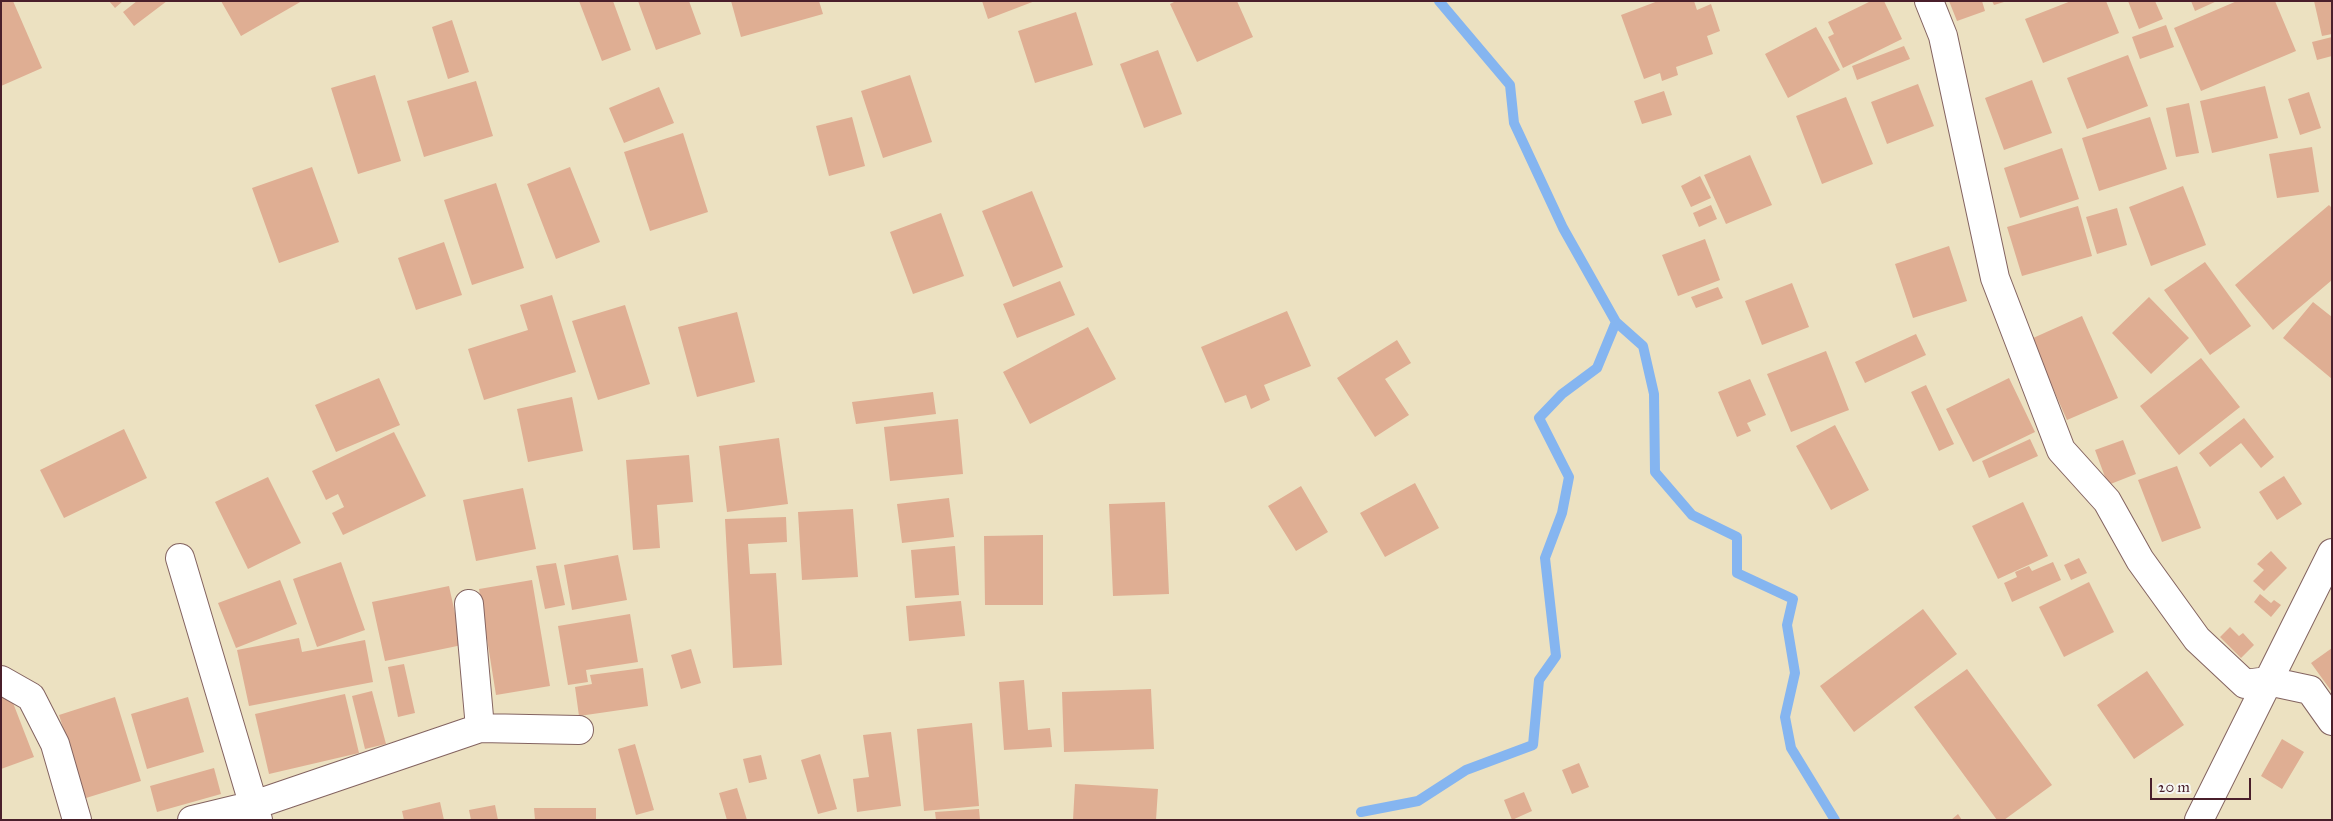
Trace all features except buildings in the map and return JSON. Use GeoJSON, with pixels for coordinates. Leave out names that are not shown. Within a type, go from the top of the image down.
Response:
{"type":"FeatureCollection","features":[{"type":"Feature","properties":{"kind":"street"},"geometry":{"type":"LineString","coordinates":[[1929,1],[1943,36],[1995,278],[2061,450],[2107,502],[2140,560],[2197,639],[2245,684],[2268,681],[2310,690],[2332,722]]}},
{"type":"Feature","properties":{"kind":"street"},"geometry":{"type":"LineString","coordinates":[[2199,820],[2332,553]]}},
{"type":"Feature","properties":{"kind":"street"},"geometry":{"type":"LineString","coordinates":[[180,558],[256,813]]}},
{"type":"Feature","properties":{"kind":"street"},"geometry":{"type":"LineString","coordinates":[[469,604],[480,728]]}},
{"type":"Feature","properties":{"kind":"street"},"geometry":{"type":"LineString","coordinates":[[1,680],[31,698],[56,744],[77,820]]}},
{"type":"Feature","properties":{"kind":"street"},"geometry":{"type":"LineString","coordinates":[[192,820],[256,813],[480,728],[579,730]]}},
{"type":"Feature","properties":{"kind":"waterway"},"geometry":{"type":"LineString","coordinates":[[1439,1],[1510,85],[1514,123],[1563,228],[1616,322],[1643,346],[1654,394],[1655,472],[1692,515],[1737,537],[1737,573],[1793,599],[1787,625],[1795,673],[1785,717],[1791,748],[1835,820]]}},
{"type":"Feature","properties":{"kind":"waterway"},"geometry":{"type":"LineString","coordinates":[[1361,812],[1418,801],[1466,770],[1533,745],[1539,680],[1556,656],[1545,558],[1562,513],[1569,477],[1539,418],[1562,394],[1597,368],[1616,322]]}}]}
